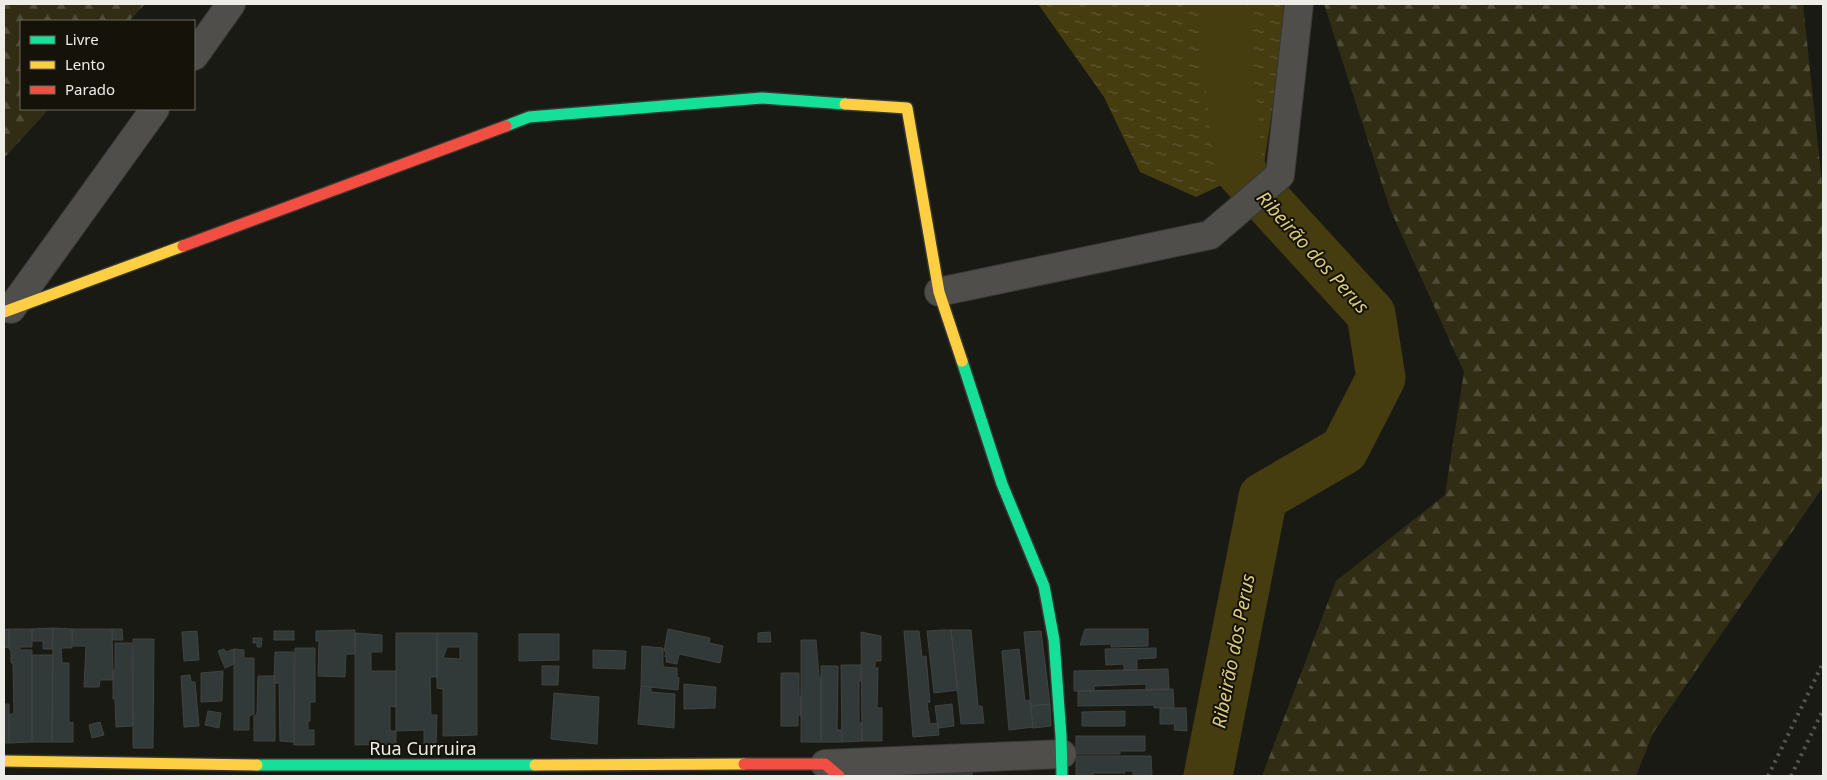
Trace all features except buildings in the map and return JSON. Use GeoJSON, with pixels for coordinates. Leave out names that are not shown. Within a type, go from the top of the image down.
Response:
{"type":"FeatureCollection","features":[{"type":"Feature","properties":{"kind":"street"},"geometry":{"type":"LineString","coordinates":[[195,55],[231,4]]}},
{"type":"Feature","properties":{"kind":"street"},"geometry":{"type":"LineString","coordinates":[[939,292],[1210,235],[1280,175],[1299,4]]}},
{"type":"Feature","properties":{"kind":"street"},"geometry":{"type":"LineString","coordinates":[[7,310],[530,116],[762,98],[907,108],[939,292],[1002,484],[1044,586],[1054,640],[1062,765],[832,770]]}},
{"type":"Feature","properties":{"kind":"street"},"geometry":{"type":"LineString","coordinates":[[7,310],[154,110]]}},
{"type":"Feature","properties":{"kind":"street","name":"Rua Curruira"},"geometry":{"type":"LineString","coordinates":[[4,761],[340,771],[832,770]]}},
{"type":"Feature","properties":{"kind":"green space"},"geometry":{"type":"Polygon","coordinates":[[[4,4],[145,4],[130,20],[20,20],[20,110],[48,110],[4,158],[4,4]]]}},
{"type":"Feature","properties":{"kind":"green space"},"geometry":{"type":"Polygon","coordinates":[[[1324,4],[1803,4],[1823,193],[1823,487],[1653,733],[1636,776],[1262,776],[1336,581],[1445,495],[1464,372],[1390,209],[1324,4]]]}},
{"type":"Feature","properties":{"kind":"water"},"geometry":{"type":"Polygon","coordinates":[[[1038,4],[1288,4],[1264,165],[1196,197],[1140,172],[1104,97],[1038,4]]]}},
{"type":"Feature","properties":{"kind":"waterway","name":"Ribeirão dos Perus"},"geometry":{"type":"LineString","coordinates":[[1208,776],[1263,497],[1344,450],[1381,378],[1371,314],[1239,170],[1222,4]]}},
{"type":"Feature","properties":{"kind":"railway"},"geometry":{"type":"LineString","coordinates":[[1768,776],[1823,663]]}},
{"type":"Feature","properties":{"kind":"railway"},"geometry":{"type":"LineString","coordinates":[[1791,776],[1823,710]]}},
{"type":"Feature","properties":{"kind":"traffic: fast"},"geometry":{"type":"LineString","coordinates":[[506,126],[529,117],[762,98],[845,104]]}},
{"type":"Feature","properties":{"kind":"traffic: fast"},"geometry":{"type":"LineString","coordinates":[[962,361],[1002,484],[1044,586],[1054,640],[1062,776]]}},
{"type":"Feature","properties":{"kind":"traffic: fast"},"geometry":{"type":"LineString","coordinates":[[257,765],[535,765]]}},
{"type":"Feature","properties":{"kind":"traffic: slow"},"geometry":{"type":"LineString","coordinates":[[845,104],[907,108],[939,292],[962,361]]}},
{"type":"Feature","properties":{"kind":"traffic: slow"},"geometry":{"type":"LineString","coordinates":[[4,312],[183,246]]}},
{"type":"Feature","properties":{"kind":"traffic: slow"},"geometry":{"type":"LineString","coordinates":[[4,761],[257,765]]}},
{"type":"Feature","properties":{"kind":"traffic: slow"},"geometry":{"type":"LineString","coordinates":[[535,765],[744,764]]}},
{"type":"Feature","properties":{"kind":"traffic: jam"},"geometry":{"type":"LineString","coordinates":[[183,246],[506,126]]}},
{"type":"Feature","properties":{"kind":"traffic: jam"},"geometry":{"type":"LineString","coordinates":[[744,764],[825,764],[839,776]]}}]}
